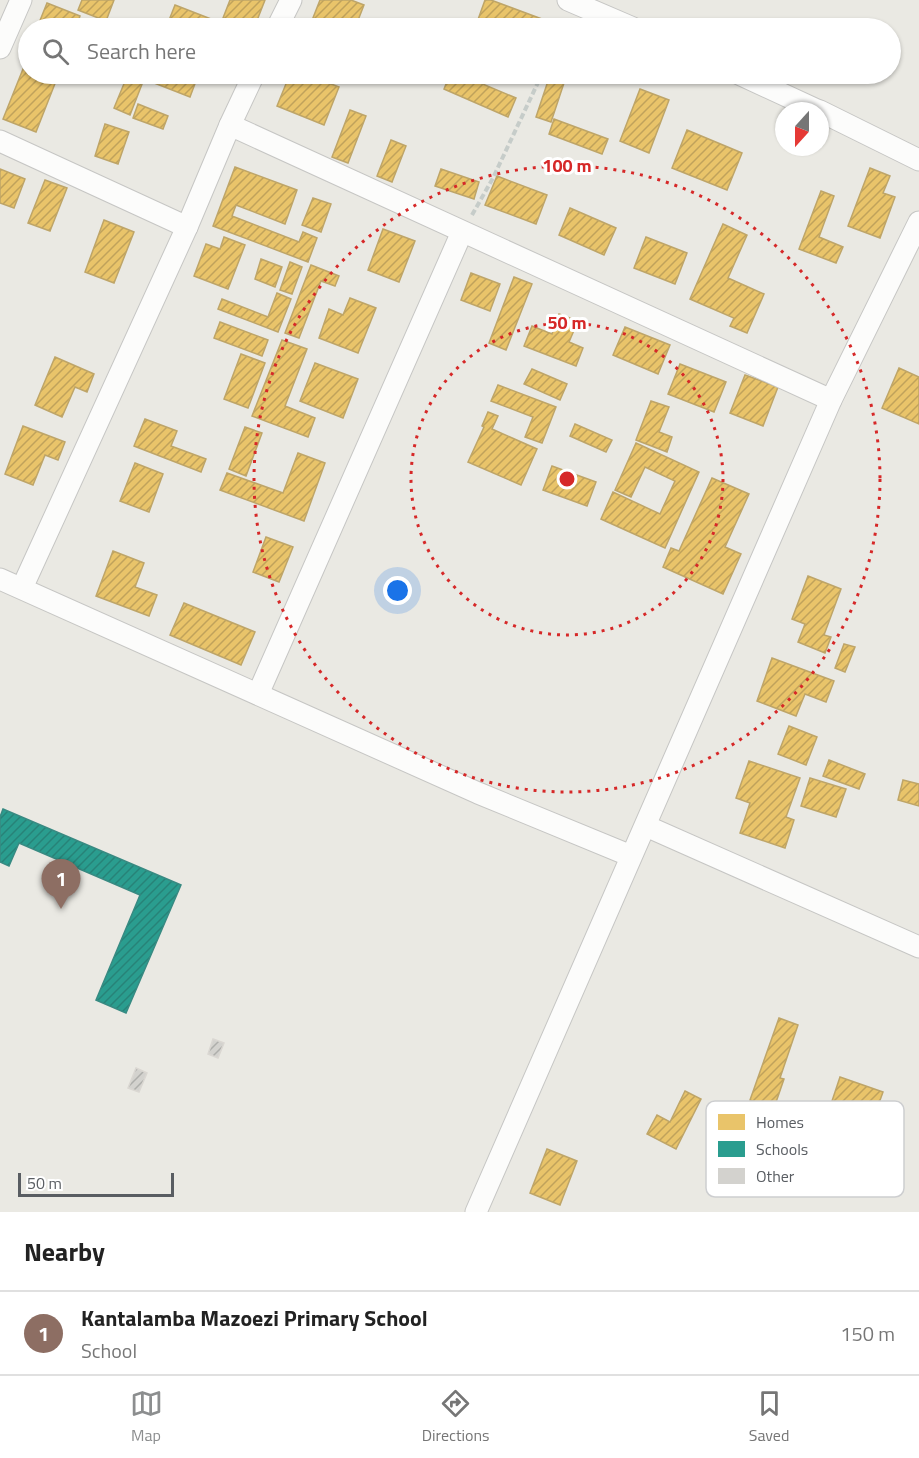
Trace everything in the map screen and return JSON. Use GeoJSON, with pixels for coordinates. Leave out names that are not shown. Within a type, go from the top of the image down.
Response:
{"type":"FeatureCollection","features":[{"type":"Feature","properties":{"kind":"street"},"geometry":{"type":"LineString","coordinates":[[0,48],[21,0]]}},
{"type":"Feature","properties":{"kind":"street"},"geometry":{"type":"LineString","coordinates":[[282,18],[291,0]]}},
{"type":"Feature","properties":{"kind":"street"},"geometry":{"type":"LineString","coordinates":[[568,0],[610,18]]}},
{"type":"Feature","properties":{"kind":"street"},"geometry":{"type":"LineString","coordinates":[[22,588],[187,227],[249,84]]}},
{"type":"Feature","properties":{"kind":"street"},"geometry":{"type":"LineString","coordinates":[[761,84],[800,102]]}},
{"type":"Feature","properties":{"kind":"street"},"geometry":{"type":"LineString","coordinates":[[829,115],[919,160]]}},
{"type":"Feature","properties":{"kind":"street"},"geometry":{"type":"LineString","coordinates":[[230,125],[831,400]]}},
{"type":"Feature","properties":{"kind":"street"},"geometry":{"type":"LineString","coordinates":[[0,141],[187,227]]}},
{"type":"Feature","properties":{"kind":"street"},"geometry":{"type":"LineString","coordinates":[[476,1212],[831,400],[919,222]]}},
{"type":"Feature","properties":{"kind":"street"},"geometry":{"type":"LineString","coordinates":[[258,694],[462,232]]}},
{"type":"Feature","properties":{"kind":"street"},"geometry":{"type":"LineString","coordinates":[[0,579],[478,793],[631,856]]}},
{"type":"Feature","properties":{"kind":"street"},"geometry":{"type":"LineString","coordinates":[[646,826],[919,947]]}},
{"type":"Feature","properties":{"kind":"path"},"geometry":{"type":"LineString","coordinates":[[462,232],[493,178],[537,84]]}},
{"type":"Feature","properties":{"kind":"building: Homes"},"geometry":{"type":"Polygon","coordinates":[[[82,0],[114,0],[107,18],[98,18],[78,10],[82,0]]]}},
{"type":"Feature","properties":{"kind":"building: Homes"},"geometry":{"type":"Polygon","coordinates":[[[230,0],[265,0],[258,18],[223,18],[230,0]]]}},
{"type":"Feature","properties":{"kind":"building: Homes"},"geometry":{"type":"Polygon","coordinates":[[[320,0],[351,0],[364,5],[359,18],[313,18],[320,0]]]}},
{"type":"Feature","properties":{"kind":"building: Homes"},"geometry":{"type":"Polygon","coordinates":[[[485,0],[491,0],[539,18],[479,18],[485,0]]]}},
{"type":"Feature","properties":{"kind":"building: Homes"},"geometry":{"type":"Polygon","coordinates":[[[47,3],[80,16],[79,18],[41,18],[47,3]]]}},
{"type":"Feature","properties":{"kind":"building: Homes"},"geometry":{"type":"Polygon","coordinates":[[[175,5],[208,18],[170,18],[175,5]]]}},
{"type":"Feature","properties":{"kind":"building: Homes"},"geometry":{"type":"Polygon","coordinates":[[[18,82],[18,84],[55,84],[36,132],[3,119],[18,82]]]}},
{"type":"Feature","properties":{"kind":"building: Homes"},"geometry":{"type":"Polygon","coordinates":[[[124,84],[142,84],[130,115],[114,108],[124,84]]]}},
{"type":"Feature","properties":{"kind":"building: Homes"},"geometry":{"type":"Polygon","coordinates":[[[157,84],[195,84],[190,97],[157,84]]]}},
{"type":"Feature","properties":{"kind":"building: Homes"},"geometry":{"type":"Polygon","coordinates":[[[286,84],[331,84],[339,87],[324,125],[277,106],[286,84]]]}},
{"type":"Feature","properties":{"kind":"building: Homes"},"geometry":{"type":"Polygon","coordinates":[[[446,84],[483,84],[516,98],[508,117],[444,89],[446,84]]]}},
{"type":"Feature","properties":{"kind":"building: Homes"},"geometry":{"type":"Polygon","coordinates":[[[547,84],[564,84],[551,122],[536,117],[547,84]]]}},
{"type":"Feature","properties":{"kind":"building: Homes"},"geometry":{"type":"Polygon","coordinates":[[[640,89],[669,100],[649,153],[620,141],[640,89]]]}},
{"type":"Feature","properties":{"kind":"building: Homes"},"geometry":{"type":"Polygon","coordinates":[[[138,104],[168,116],[163,129],[133,118],[138,104]]]}},
{"type":"Feature","properties":{"kind":"building: Homes"},"geometry":{"type":"Polygon","coordinates":[[[350,110],[366,116],[348,163],[332,157],[350,110]]]}},
{"type":"Feature","properties":{"kind":"building: Homes"},"geometry":{"type":"Polygon","coordinates":[[[554,119],[608,139],[602,154],[549,134],[554,119]]]}},
{"type":"Feature","properties":{"kind":"building: Homes"},"geometry":{"type":"Polygon","coordinates":[[[105,124],[129,132],[118,164],[95,156],[105,124]]]}},
{"type":"Feature","properties":{"kind":"building: Homes"},"geometry":{"type":"Polygon","coordinates":[[[687,130],[742,153],[727,190],[672,168],[687,130]]]}},
{"type":"Feature","properties":{"kind":"building: Homes"},"geometry":{"type":"Polygon","coordinates":[[[391,140],[406,146],[392,182],[377,176],[391,140]]]}},
{"type":"Feature","properties":{"kind":"building: Homes"},"geometry":{"type":"Polygon","coordinates":[[[235,167],[297,190],[285,224],[236,205],[232,216],[299,242],[303,232],[317,238],[308,262],[213,226],[235,167]]]}},
{"type":"Feature","properties":{"kind":"building: Homes"},"geometry":{"type":"Polygon","coordinates":[[[870,168],[890,176],[883,193],[895,197],[880,238],[848,226],[870,168]]]}},
{"type":"Feature","properties":{"kind":"building: Homes"},"geometry":{"type":"Polygon","coordinates":[[[0,169],[25,179],[14,208],[0,203],[0,169]]]}},
{"type":"Feature","properties":{"kind":"building: Homes"},"geometry":{"type":"Polygon","coordinates":[[[441,169],[479,182],[474,199],[435,186],[441,169]]]}},
{"type":"Feature","properties":{"kind":"building: Homes"},"geometry":{"type":"Polygon","coordinates":[[[497,176],[547,195],[536,224],[485,205],[497,176]]]}},
{"type":"Feature","properties":{"kind":"building: Homes"},"geometry":{"type":"Polygon","coordinates":[[[45,180],[67,188],[50,231],[28,223],[45,180]]]}},
{"type":"Feature","properties":{"kind":"building: Homes"},"geometry":{"type":"Polygon","coordinates":[[[821,191],[834,196],[819,237],[843,247],[836,263],[799,249],[821,191]]]}},
{"type":"Feature","properties":{"kind":"building: Homes"},"geometry":{"type":"Polygon","coordinates":[[[313,198],[331,204],[321,232],[302,225],[313,198]]]}},
{"type":"Feature","properties":{"kind":"building: Homes"},"geometry":{"type":"Polygon","coordinates":[[[570,208],[616,228],[604,255],[559,235],[570,208]]]}},
{"type":"Feature","properties":{"kind":"building: Homes"},"geometry":{"type":"Polygon","coordinates":[[[104,220],[134,232],[114,283],[85,272],[104,220]]]}},
{"type":"Feature","properties":{"kind":"building: Homes"},"geometry":{"type":"Polygon","coordinates":[[[723,224],[747,235],[728,278],[764,294],[747,333],[730,326],[734,318],[690,299],[723,224]]]}},
{"type":"Feature","properties":{"kind":"building: Homes"},"geometry":{"type":"Polygon","coordinates":[[[383,229],[415,241],[399,282],[368,270],[383,229]]]}},
{"type":"Feature","properties":{"kind":"building: Homes"},"geometry":{"type":"Polygon","coordinates":[[[224,237],[245,245],[228,289],[194,276],[206,244],[220,249],[224,237]]]}},
{"type":"Feature","properties":{"kind":"building: Homes"},"geometry":{"type":"Polygon","coordinates":[[[646,237],[687,253],[675,284],[634,268],[646,237]]]}},
{"type":"Feature","properties":{"kind":"building: Homes"},"geometry":{"type":"Polygon","coordinates":[[[261,259],[282,267],[275,287],[255,279],[261,259]]]}},
{"type":"Feature","properties":{"kind":"building: Homes"},"geometry":{"type":"Polygon","coordinates":[[[290,262],[302,267],[292,294],[280,290],[290,262]]]}},
{"type":"Feature","properties":{"kind":"building: Homes"},"geometry":{"type":"Polygon","coordinates":[[[311,265],[339,276],[335,286],[321,281],[299,338],[285,333],[311,265]]]}},
{"type":"Feature","properties":{"kind":"building: Homes"},"geometry":{"type":"Polygon","coordinates":[[[471,273],[500,284],[490,311],[461,300],[471,273]]]}},
{"type":"Feature","properties":{"kind":"building: Homes"},"geometry":{"type":"Polygon","coordinates":[[[514,277],[532,284],[506,350],[489,343],[514,277]]]}},
{"type":"Feature","properties":{"kind":"building: Homes"},"geometry":{"type":"Polygon","coordinates":[[[277,293],[291,299],[278,332],[218,309],[222,299],[268,317],[277,293]]]}},
{"type":"Feature","properties":{"kind":"building: Homes"},"geometry":{"type":"Polygon","coordinates":[[[350,298],[376,308],[358,353],[319,338],[329,309],[343,315],[350,298]]]}},
{"type":"Feature","properties":{"kind":"building: Homes"},"geometry":{"type":"Polygon","coordinates":[[[559,314],[578,321],[569,342],[583,348],[576,366],[524,346],[532,326],[552,334],[559,314]]]}},
{"type":"Feature","properties":{"kind":"building: Homes"},"geometry":{"type":"Polygon","coordinates":[[[220,322],[268,340],[262,356],[214,338],[220,322]]]}},
{"type":"Feature","properties":{"kind":"building: Homes"},"geometry":{"type":"Polygon","coordinates":[[[625,327],[670,345],[658,374],[613,355],[625,327]]]}},
{"type":"Feature","properties":{"kind":"building: Homes"},"geometry":{"type":"Polygon","coordinates":[[[282,340],[307,349],[285,406],[315,418],[308,437],[252,416],[282,340]]]}},
{"type":"Feature","properties":{"kind":"building: Homes"},"geometry":{"type":"Polygon","coordinates":[[[241,354],[265,363],[248,408],[224,399],[241,354]]]}},
{"type":"Feature","properties":{"kind":"building: Homes"},"geometry":{"type":"Polygon","coordinates":[[[55,357],[94,374],[87,392],[75,387],[62,417],[35,405],[55,357]]]}},
{"type":"Feature","properties":{"kind":"building: Homes"},"geometry":{"type":"Polygon","coordinates":[[[315,363],[358,379],[343,418],[300,401],[315,363]]]}},
{"type":"Feature","properties":{"kind":"building: Homes"},"geometry":{"type":"Polygon","coordinates":[[[680,364],[726,382],[714,412],[668,394],[680,364]]]}},
{"type":"Feature","properties":{"kind":"building: Homes"},"geometry":{"type":"Polygon","coordinates":[[[899,368],[919,377],[919,424],[882,408],[899,368]]]}},
{"type":"Feature","properties":{"kind":"building: Homes"},"geometry":{"type":"Polygon","coordinates":[[[532,369],[567,384],[560,400],[524,384],[532,369]]]}},
{"type":"Feature","properties":{"kind":"building: Homes"},"geometry":{"type":"Polygon","coordinates":[[[745,375],[778,387],[763,426],[730,413],[745,375]]]}},
{"type":"Feature","properties":{"kind":"building: Homes"},"geometry":{"type":"Polygon","coordinates":[[[498,385],[556,407],[542,443],[525,437],[533,417],[491,401],[498,385]]]}},
{"type":"Feature","properties":{"kind":"building: Homes"},"geometry":{"type":"Polygon","coordinates":[[[651,401],[669,407],[659,432],[672,437],[667,452],[636,440],[651,401]]]}},
{"type":"Feature","properties":{"kind":"building: Homes"},"geometry":{"type":"Polygon","coordinates":[[[488,412],[498,416],[492,429],[537,449],[521,485],[468,462],[484,427],[482,426],[488,412]]]}},
{"type":"Feature","properties":{"kind":"building: Homes"},"geometry":{"type":"Polygon","coordinates":[[[145,419],[177,431],[171,446],[206,459],[201,472],[134,446],[145,419]]]}},
{"type":"Feature","properties":{"kind":"building: Homes"},"geometry":{"type":"Polygon","coordinates":[[[575,424],[612,440],[606,452],[570,436],[575,424]]]}},
{"type":"Feature","properties":{"kind":"building: Homes"},"geometry":{"type":"Polygon","coordinates":[[[23,426],[65,442],[58,460],[45,455],[33,485],[5,474],[23,426]]]}},
{"type":"Feature","properties":{"kind":"building: Homes"},"geometry":{"type":"Polygon","coordinates":[[[245,427],[262,433],[246,476],[229,469],[245,427]]]}},
{"type":"Feature","properties":{"kind":"building: Homes"},"geometry":{"type":"Polygon","coordinates":[[[636,443],[699,472],[665,548],[601,519],[613,492],[660,514],[675,481],[645,467],[631,497],[615,490],[636,443]]]}},
{"type":"Feature","properties":{"kind":"building: Homes"},"geometry":{"type":"Polygon","coordinates":[[[298,453],[325,463],[304,521],[220,490],[227,473],[283,493],[298,453]]]}},
{"type":"Feature","properties":{"kind":"building: Homes"},"geometry":{"type":"Polygon","coordinates":[[[135,463],[163,474],[149,512],[120,501],[135,463]]]}},
{"type":"Feature","properties":{"kind":"building: Homes"},"geometry":{"type":"Polygon","coordinates":[[[552,466],[596,482],[587,506],[543,490],[552,466]]]}},
{"type":"Feature","properties":{"kind":"building: Homes"},"geometry":{"type":"Polygon","coordinates":[[[712,478],[749,494],[725,547],[741,554],[723,594],[663,567],[671,548],[679,551],[712,478]]]}},
{"type":"Feature","properties":{"kind":"building: Homes"},"geometry":{"type":"Polygon","coordinates":[[[266,537],[293,547],[279,582],[253,572],[266,537]]]}},
{"type":"Feature","properties":{"kind":"building: Homes"},"geometry":{"type":"Polygon","coordinates":[[[113,551],[144,563],[135,587],[157,595],[149,616],[96,596],[113,551]]]}},
{"type":"Feature","properties":{"kind":"building: Homes"},"geometry":{"type":"Polygon","coordinates":[[[808,576],[841,589],[824,635],[831,637],[825,653],[798,642],[805,624],[792,619],[808,576]]]}},
{"type":"Feature","properties":{"kind":"building: Homes"},"geometry":{"type":"Polygon","coordinates":[[[184,603],[255,632],[241,665],[170,635],[184,603]]]}},
{"type":"Feature","properties":{"kind":"building: Homes"},"geometry":{"type":"Polygon","coordinates":[[[844,644],[855,647],[845,672],[835,668],[844,644]]]}},
{"type":"Feature","properties":{"kind":"building: Homes"},"geometry":{"type":"Polygon","coordinates":[[[772,658],[834,681],[826,702],[805,694],[796,716],[757,701],[772,658]]]}},
{"type":"Feature","properties":{"kind":"building: Homes"},"geometry":{"type":"Polygon","coordinates":[[[789,726],[817,737],[806,765],[778,754],[789,726]]]}},
{"type":"Feature","properties":{"kind":"building: Homes"},"geometry":{"type":"Polygon","coordinates":[[[829,760],[865,774],[859,789],[823,776],[829,760]]]}},
{"type":"Feature","properties":{"kind":"building: Homes"},"geometry":{"type":"Polygon","coordinates":[[[749,761],[800,778],[786,817],[794,820],[785,848],[740,833],[750,803],[736,798],[749,761]]]}},
{"type":"Feature","properties":{"kind":"building: Homes"},"geometry":{"type":"Polygon","coordinates":[[[810,778],[846,789],[836,817],[801,806],[810,778]]]}},
{"type":"Feature","properties":{"kind":"building: Homes"},"geometry":{"type":"Polygon","coordinates":[[[903,780],[919,784],[919,806],[898,800],[903,780]]]}},
{"type":"Feature","properties":{"kind":"building: Homes"},"geometry":{"type":"Polygon","coordinates":[[[779,1018],[798,1025],[780,1078],[784,1079],[776,1101],[750,1100],[779,1018]]]}},
{"type":"Feature","properties":{"kind":"building: Homes"},"geometry":{"type":"Polygon","coordinates":[[[840,1077],[883,1092],[880,1101],[832,1101],[840,1077]]]}},
{"type":"Feature","properties":{"kind":"building: Homes"},"geometry":{"type":"Polygon","coordinates":[[[685,1091],[701,1099],[676,1149],[647,1134],[657,1115],[670,1122],[685,1091]]]}},
{"type":"Feature","properties":{"kind":"building: Homes"},"geometry":{"type":"Polygon","coordinates":[[[547,1149],[577,1161],[560,1205],[530,1193],[547,1149]]]}},
{"type":"Feature","properties":{"kind":"building: Schools"},"geometry":{"type":"Polygon","coordinates":[[[3,809],[181,885],[126,1013],[96,1000],[140,895],[19,843],[9,866],[0,862],[0,817],[3,809]]]}},
{"type":"Feature","properties":{"kind":"building: Other"},"geometry":{"type":"Polygon","coordinates":[[[213,1039],[224,1043],[218,1058],[208,1054],[213,1039]]]}},
{"type":"Feature","properties":{"kind":"building: Other"},"geometry":{"type":"Polygon","coordinates":[[[136,1068],[147,1073],[139,1092],[128,1088],[136,1068]]]}},
{"type":"Feature","properties":{"kind":"place","name":"Kantalamba Mazoezi Primary School"},"geometry":{"type":"Point","coordinates":[61,909]}}]}
